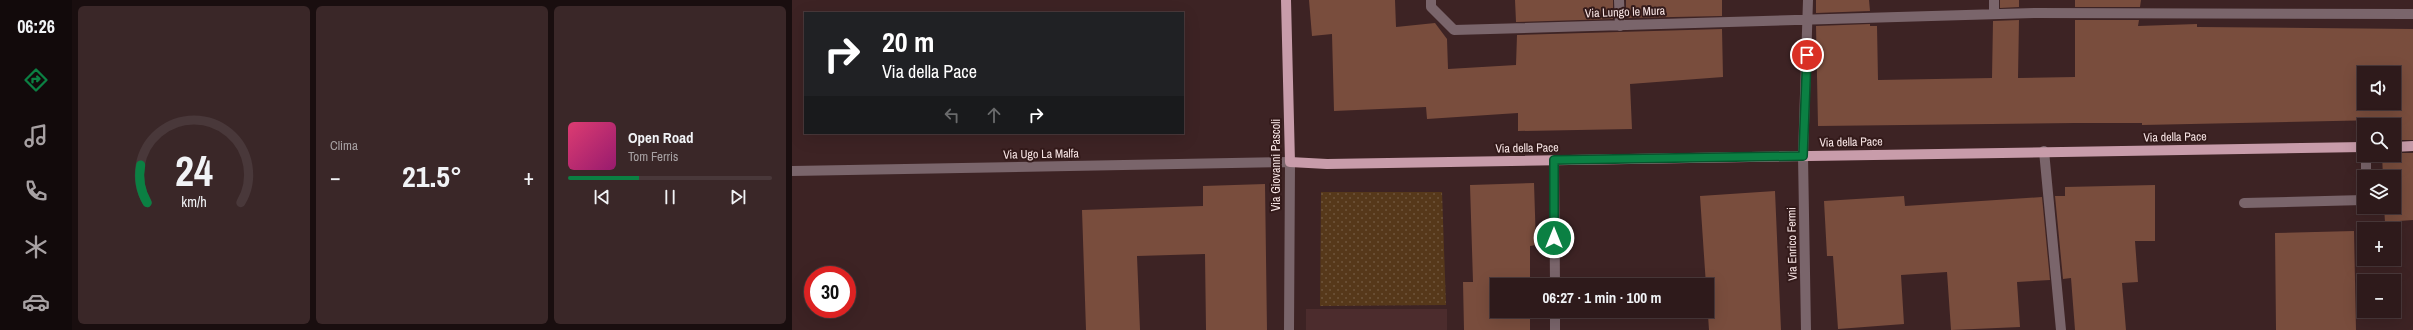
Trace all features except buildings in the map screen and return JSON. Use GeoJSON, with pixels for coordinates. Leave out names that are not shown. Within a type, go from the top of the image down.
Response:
{"type":"FeatureCollection","features":[{"type":"Feature","properties":{"kind":"main road","name":"Via Giovanni Pascoli"},"geometry":{"type":"LineString","coordinates":[[1286,0],[1290,162]]}},
{"type":"Feature","properties":{"kind":"main road"},"geometry":{"type":"LineString","coordinates":[[2401,146],[2413,146]]}},
{"type":"Feature","properties":{"kind":"main road","name":"Via della Pace"},"geometry":{"type":"LineString","coordinates":[[1290,162],[1327,164],[2044,151],[2357,147]]}},
{"type":"Feature","properties":{"kind":"street","name":"Via Lungo le Mura"},"geometry":{"type":"LineString","coordinates":[[1431,0],[1431,7],[1454,30],[1994,14],[2413,14]]}},
{"type":"Feature","properties":{"kind":"street"},"geometry":{"type":"LineString","coordinates":[[1619,0],[1620,26]]}},
{"type":"Feature","properties":{"kind":"street","name":"Via Enrico Fermi"},"geometry":{"type":"LineString","coordinates":[[1806,330],[1803,156],[1808,0]]}},
{"type":"Feature","properties":{"kind":"street"},"geometry":{"type":"LineString","coordinates":[[1994,0],[1994,14]]}},
{"type":"Feature","properties":{"kind":"street"},"geometry":{"type":"LineString","coordinates":[[2044,151],[2061,330]]}},
{"type":"Feature","properties":{"kind":"street"},"geometry":{"type":"LineString","coordinates":[[1554,160],[1555,278]]}},
{"type":"Feature","properties":{"kind":"street","name":"Via Ugo La Malfa"},"geometry":{"type":"LineString","coordinates":[[792,171],[1290,162]]}},
{"type":"Feature","properties":{"kind":"street","name":"Via Giovanni Pascoli"},"geometry":{"type":"LineString","coordinates":[[1289,330],[1290,162]]}},
{"type":"Feature","properties":{"kind":"street"},"geometry":{"type":"LineString","coordinates":[[2244,203],[2357,200]]}},
{"type":"Feature","properties":{"kind":"street"},"geometry":{"type":"LineString","coordinates":[[1555,318],[1555,330]]}},
{"type":"Feature","properties":{"kind":"shaded area"},"geometry":{"type":"Polygon","coordinates":[[[1321,192],[1442,192],[1446,305],[1320,306],[1321,192]]]}},
{"type":"Feature","properties":{"kind":"shaded area"},"geometry":{"type":"Polygon","coordinates":[[[1306,309],[1447,309],[1447,330],[1306,330],[1306,309]]]}},
{"type":"Feature","properties":{"kind":"route"},"geometry":{"type":"LineString","coordinates":[[1554,238],[1554,160],[1803,156],[1807,55]]}}]}
